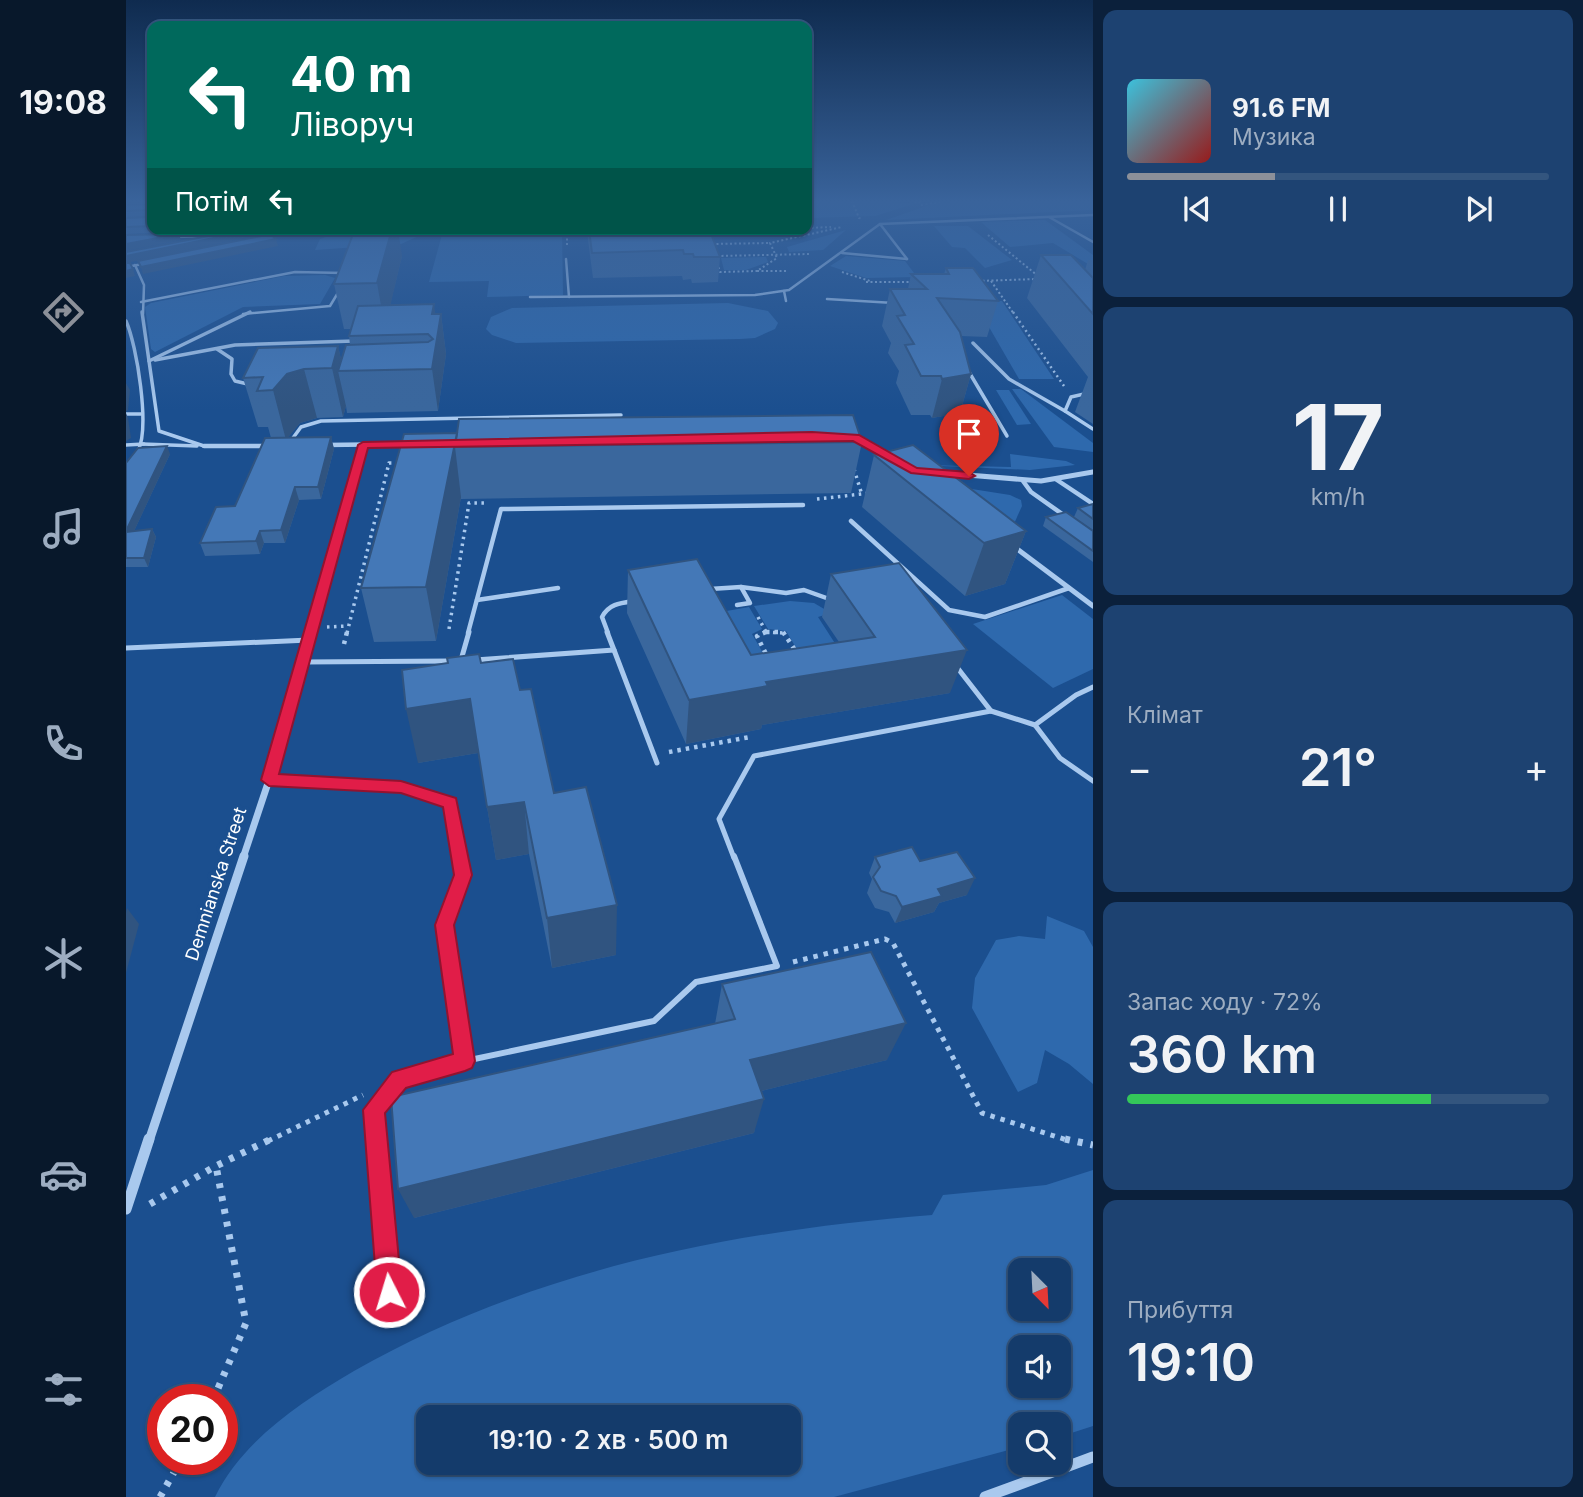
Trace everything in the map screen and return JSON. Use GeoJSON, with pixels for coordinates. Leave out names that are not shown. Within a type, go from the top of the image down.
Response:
{"type":"FeatureCollection","features":[{"type":"Feature","properties":{"kind":"street"},"geometry":{"type":"LineString","coordinates":[[844,437],[855,438],[892,458]]}},
{"type":"Feature","properties":{"kind":"street"},"geometry":{"type":"LineString","coordinates":[[313,445],[418,444]]}},
{"type":"Feature","properties":{"kind":"street"},"geometry":{"type":"LineString","coordinates":[[288,446],[300,445]]}},
{"type":"Feature","properties":{"kind":"street","name":"Demnianska Street"},"geometry":{"type":"LineString","coordinates":[[126,1209],[269,780],[363,445]]}},
{"type":"Feature","properties":{"kind":"street"},"geometry":{"type":"LineString","coordinates":[[204,446],[274,446]]}},
{"type":"Feature","properties":{"kind":"street"},"geometry":{"type":"LineString","coordinates":[[928,472],[1023,481],[1057,480],[1093,472]]}},
{"type":"Feature","properties":{"kind":"street"},"geometry":{"type":"LineString","coordinates":[[1003,538],[1093,606]]}},
{"type":"Feature","properties":{"kind":"street"},"geometry":{"type":"LineString","coordinates":[[985,1497],[1093,1457]]}},
{"type":"Feature","properties":{"kind":"lane"},"geometry":{"type":"LineString","coordinates":[[138,271],[144,285],[141,302],[159,431],[204,446]]}},
{"type":"Feature","properties":{"kind":"lane"},"geometry":{"type":"LineString","coordinates":[[567,271],[569,297]]}},
{"type":"Feature","properties":{"kind":"lane"},"geometry":{"type":"LineString","coordinates":[[530,298],[755,295],[784,291],[818,271]]}},
{"type":"Feature","properties":{"kind":"lane"},"geometry":{"type":"LineString","coordinates":[[141,302],[296,272],[348,274],[330,306],[238,315],[149,361]]}},
{"type":"Feature","properties":{"kind":"lane"},"geometry":{"type":"LineString","coordinates":[[784,291],[786,301]]}},
{"type":"Feature","properties":{"kind":"lane"},"geometry":{"type":"LineString","coordinates":[[827,299],[897,303]]}},
{"type":"Feature","properties":{"kind":"lane"},"geometry":{"type":"LineString","coordinates":[[126,321],[135,360],[143,444],[131,460]]}},
{"type":"Feature","properties":{"kind":"lane"},"geometry":{"type":"LineString","coordinates":[[149,361],[236,345],[358,341]]}},
{"type":"Feature","properties":{"kind":"lane"},"geometry":{"type":"LineString","coordinates":[[973,343],[1009,379],[1093,429]]}},
{"type":"Feature","properties":{"kind":"lane"},"geometry":{"type":"LineString","coordinates":[[217,349],[232,359],[235,381],[258,385]]}},
{"type":"Feature","properties":{"kind":"lane"},"geometry":{"type":"LineString","coordinates":[[126,361],[135,360]]}},
{"type":"Feature","properties":{"kind":"lane"},"geometry":{"type":"LineString","coordinates":[[965,365],[1007,436]]}},
{"type":"Feature","properties":{"kind":"lane"},"geometry":{"type":"LineString","coordinates":[[1065,411],[1071,397],[1093,392]]}},
{"type":"Feature","properties":{"kind":"lane"},"geometry":{"type":"LineString","coordinates":[[126,414],[141,414]]}},
{"type":"Feature","properties":{"kind":"lane"},"geometry":{"type":"LineString","coordinates":[[288,446],[301,427],[317,422],[621,415]]}},
{"type":"Feature","properties":{"kind":"lane"},"geometry":{"type":"LineString","coordinates":[[126,445],[204,446]]}},
{"type":"Feature","properties":{"kind":"lane"},"geometry":{"type":"LineString","coordinates":[[1057,480],[1093,505]]}},
{"type":"Feature","properties":{"kind":"lane"},"geometry":{"type":"LineString","coordinates":[[1023,481],[1031,492],[1072,521]]}},
{"type":"Feature","properties":{"kind":"lane"},"geometry":{"type":"LineString","coordinates":[[460,661],[501,509],[803,505]]}},
{"type":"Feature","properties":{"kind":"lane"},"geometry":{"type":"LineString","coordinates":[[850,521],[949,610],[985,617],[1069,588]]}},
{"type":"Feature","properties":{"kind":"lane"},"geometry":{"type":"LineString","coordinates":[[705,590],[741,587],[786,593],[804,590],[841,603]]}},
{"type":"Feature","properties":{"kind":"lane"},"geometry":{"type":"LineString","coordinates":[[737,605],[750,603],[741,587]]}},
{"type":"Feature","properties":{"kind":"lane"},"geometry":{"type":"LineString","coordinates":[[477,600],[558,589]]}},
{"type":"Feature","properties":{"kind":"lane"},"geometry":{"type":"LineString","coordinates":[[637,600],[610,604],[602,617],[657,763]]}},
{"type":"Feature","properties":{"kind":"lane"},"geometry":{"type":"LineString","coordinates":[[126,648],[309,640]]}},
{"type":"Feature","properties":{"kind":"lane"},"geometry":{"type":"LineString","coordinates":[[304,662],[460,661],[614,650]]}},
{"type":"Feature","properties":{"kind":"lane"},"geometry":{"type":"LineString","coordinates":[[954,664],[991,711]]}},
{"type":"Feature","properties":{"kind":"lane"},"geometry":{"type":"LineString","coordinates":[[1035,725],[1076,695],[1093,687]]}},
{"type":"Feature","properties":{"kind":"lane"},"geometry":{"type":"LineString","coordinates":[[389,1292],[374,1110],[399,1079],[465,1061],[654,1021],[696,982],[777,966],[719,819],[754,756],[991,711],[1035,725],[1050,751],[1076,773],[1093,781]]}},
{"type":"Feature","properties":{"kind":"lane"},"geometry":{"type":"LineString","coordinates":[[269,780],[401,787],[450,803],[463,875],[444,925],[465,1061]]}},
{"type":"Feature","properties":{"kind":"path"},"geometry":{"type":"LineString","coordinates":[[720,271],[766,271]]}},
{"type":"Feature","properties":{"kind":"path"},"geometry":{"type":"LineString","coordinates":[[839,271],[874,282]]}},
{"type":"Feature","properties":{"kind":"path"},"geometry":{"type":"LineString","coordinates":[[977,281],[1041,279],[1031,271]]}},
{"type":"Feature","properties":{"kind":"path"},"geometry":{"type":"LineString","coordinates":[[990,280],[1071,397]]}},
{"type":"Feature","properties":{"kind":"path"},"geometry":{"type":"LineString","coordinates":[[850,282],[916,282]]}},
{"type":"Feature","properties":{"kind":"path"},"geometry":{"type":"LineString","coordinates":[[750,603],[766,632]]}},
{"type":"Feature","properties":{"kind":"path"},"geometry":{"type":"LineString","coordinates":[[770,660],[757,636],[766,632],[783,632],[802,662]]}},
{"type":"Feature","properties":{"kind":"path"},"geometry":{"type":"LineString","coordinates":[[777,966],[885,939],[893,943],[982,1113],[1073,1142],[1093,1145]]}},
{"type":"Feature","properties":{"kind":"path"},"geometry":{"type":"LineString","coordinates":[[137,1212],[216,1166],[366,1094]]}},
{"type":"Feature","properties":{"kind":"path"},"geometry":{"type":"LineString","coordinates":[[216,1166],[246,1323],[220,1384]]}},
{"type":"Feature","properties":{"kind":"path"},"geometry":{"type":"LineString","coordinates":[[160,1497],[172,1475]]}},
{"type":"Feature","properties":{"kind":"shaded area"},"geometry":{"type":"Polygon","coordinates":[[[432,271],[563,271],[563,295],[487,297],[489,281],[429,282],[432,271]]]}},
{"type":"Feature","properties":{"kind":"shaded area"},"geometry":{"type":"Polygon","coordinates":[[[845,271],[912,271],[917,277],[866,278],[845,271]]]}},
{"type":"Feature","properties":{"kind":"shaded area"},"geometry":{"type":"Polygon","coordinates":[[[325,275],[335,278],[320,304],[243,307],[155,352],[151,349],[145,307],[151,303],[284,276],[325,275]]]}},
{"type":"Feature","properties":{"kind":"shaded area"},"geometry":{"type":"Polygon","coordinates":[[[974,301],[1002,301],[1054,379],[1019,379],[974,301]]]}},
{"type":"Feature","properties":{"kind":"shaded area"},"geometry":{"type":"Polygon","coordinates":[[[728,303],[768,311],[778,323],[775,329],[755,338],[740,339],[516,343],[492,335],[486,329],[491,317],[512,308],[728,303]]]}},
{"type":"Feature","properties":{"kind":"shaded area"},"geometry":{"type":"Polygon","coordinates":[[[1012,389],[1021,389],[1093,443],[1093,452],[1054,447],[1012,389]]]}},
{"type":"Feature","properties":{"kind":"shaded area"},"geometry":{"type":"Polygon","coordinates":[[[996,390],[1009,390],[1031,424],[1017,425],[996,390]]]}},
{"type":"Feature","properties":{"kind":"shaded area"},"geometry":{"type":"Polygon","coordinates":[[[1010,454],[1066,461],[1075,465],[1030,470],[921,465],[1011,467],[1010,454]]]}},
{"type":"Feature","properties":{"kind":"shaded area"},"geometry":{"type":"Polygon","coordinates":[[[972,489],[1010,495],[1021,500],[1022,506],[1013,526],[967,491],[972,489]]]}},
{"type":"Feature","properties":{"kind":"shaded area"},"geometry":{"type":"Polygon","coordinates":[[[1062,595],[1093,619],[1093,669],[1053,688],[973,624],[1062,595]]]}},
{"type":"Feature","properties":{"kind":"shaded area"},"geometry":{"type":"Polygon","coordinates":[[[790,601],[814,603],[831,613],[818,617],[858,679],[804,661],[786,631],[768,629],[754,606],[790,601]]]}},
{"type":"Feature","properties":{"kind":"shaded area"},"geometry":{"type":"Polygon","coordinates":[[[749,607],[762,629],[752,634],[775,674],[773,683],[750,704],[704,615],[749,607]]]}},
{"type":"Feature","properties":{"kind":"shaded area"},"geometry":{"type":"Polygon","coordinates":[[[1047,916],[1084,931],[1093,947],[1093,1084],[1069,1064],[1045,1050],[1037,1083],[1018,1092],[972,1008],[975,978],[996,940],[1019,936],[1045,939],[1047,916]]]}},
{"type":"Feature","properties":{"kind":"shaded area"},"geometry":{"type":"Polygon","coordinates":[[[1093,1170],[1093,1426],[1071,1433],[1071,1412],[1008,1412],[1008,1450],[834,1497],[215,1497],[228,1475],[238,1475],[238,1462],[257,1440],[294,1409],[354,1371],[421,1336],[491,1306],[561,1281],[707,1245],[856,1222],[932,1215],[943,1195],[1046,1185],[1093,1170]]]}},
{"type":"Feature","properties":{"kind":"building"},"geometry":{"type":"Polygon","coordinates":[[[339,271],[380,271],[377,283],[334,284],[339,271]]]}},
{"type":"Feature","properties":{"kind":"building"},"geometry":{"type":"Polygon","coordinates":[[[947,271],[975,271],[998,301],[937,298],[960,332],[971,374],[942,379],[941,376],[921,376],[905,345],[914,344],[897,316],[905,315],[890,289],[927,289],[911,274],[949,274],[947,271]]]}},
{"type":"Feature","properties":{"kind":"building"},"geometry":{"type":"Polygon","coordinates":[[[1055,271],[1086,271],[1093,278],[1093,314],[1055,271]]]}},
{"type":"Feature","properties":{"kind":"building"},"geometry":{"type":"Polygon","coordinates":[[[434,304],[432,314],[441,314],[432,369],[338,371],[346,345],[428,342],[433,339],[428,334],[349,336],[358,306],[434,304]]]}},
{"type":"Feature","properties":{"kind":"building"},"geometry":{"type":"Polygon","coordinates":[[[338,346],[332,368],[304,369],[287,374],[273,390],[257,391],[263,377],[243,378],[258,348],[338,346]]]}},
{"type":"Feature","properties":{"kind":"building"},"geometry":{"type":"Polygon","coordinates":[[[853,415],[862,442],[455,447],[459,419],[853,415]]]}},
{"type":"Feature","properties":{"kind":"building"},"geometry":{"type":"Polygon","coordinates":[[[457,433],[426,587],[361,588],[404,434],[457,433]]]}},
{"type":"Feature","properties":{"kind":"building"},"geometry":{"type":"Polygon","coordinates":[[[331,437],[318,487],[295,487],[281,530],[260,531],[256,541],[200,543],[216,507],[235,506],[265,438],[331,437]]]}},
{"type":"Feature","properties":{"kind":"building"},"geometry":{"type":"Polygon","coordinates":[[[913,445],[1026,531],[984,543],[874,455],[913,445]]]}},
{"type":"Feature","properties":{"kind":"building"},"geometry":{"type":"Polygon","coordinates":[[[167,446],[126,531],[126,463],[138,448],[167,446]]]}},
{"type":"Feature","properties":{"kind":"building"},"geometry":{"type":"Polygon","coordinates":[[[1093,504],[1093,519],[1078,508],[1093,504]]]}},
{"type":"Feature","properties":{"kind":"building"},"geometry":{"type":"Polygon","coordinates":[[[1066,512],[1093,531],[1093,551],[1046,517],[1066,512]]]}},
{"type":"Feature","properties":{"kind":"building"},"geometry":{"type":"Polygon","coordinates":[[[152,529],[144,558],[126,558],[126,532],[152,529]]]}},
{"type":"Feature","properties":{"kind":"building"},"geometry":{"type":"Polygon","coordinates":[[[697,559],[751,655],[875,637],[831,574],[899,563],[967,650],[766,682],[768,686],[689,700],[628,570],[697,559]]]}},
{"type":"Feature","properties":{"kind":"building"},"geometry":{"type":"Polygon","coordinates":[[[479,654],[481,663],[513,659],[520,690],[531,689],[554,793],[586,787],[617,905],[547,918],[524,802],[487,807],[470,699],[406,709],[402,670],[448,663],[447,658],[479,654]]]}},
{"type":"Feature","properties":{"kind":"building"},"geometry":{"type":"Polygon","coordinates":[[[912,847],[920,861],[957,852],[975,878],[938,889],[942,896],[902,907],[896,896],[881,891],[873,877],[880,867],[875,857],[912,847]]]}},
{"type":"Feature","properties":{"kind":"building"},"geometry":{"type":"Polygon","coordinates":[[[871,952],[906,1023],[750,1060],[764,1099],[398,1189],[391,1097],[735,1019],[722,984],[871,952]]]}},
{"type":"Feature","properties":{"kind":"route"},"geometry":{"type":"LineString","coordinates":[[389,1292],[374,1110],[399,1079],[465,1061],[444,925],[463,875],[450,803],[401,787],[269,780],[363,445],[812,436],[855,438],[915,471],[969,476]]}}]}
